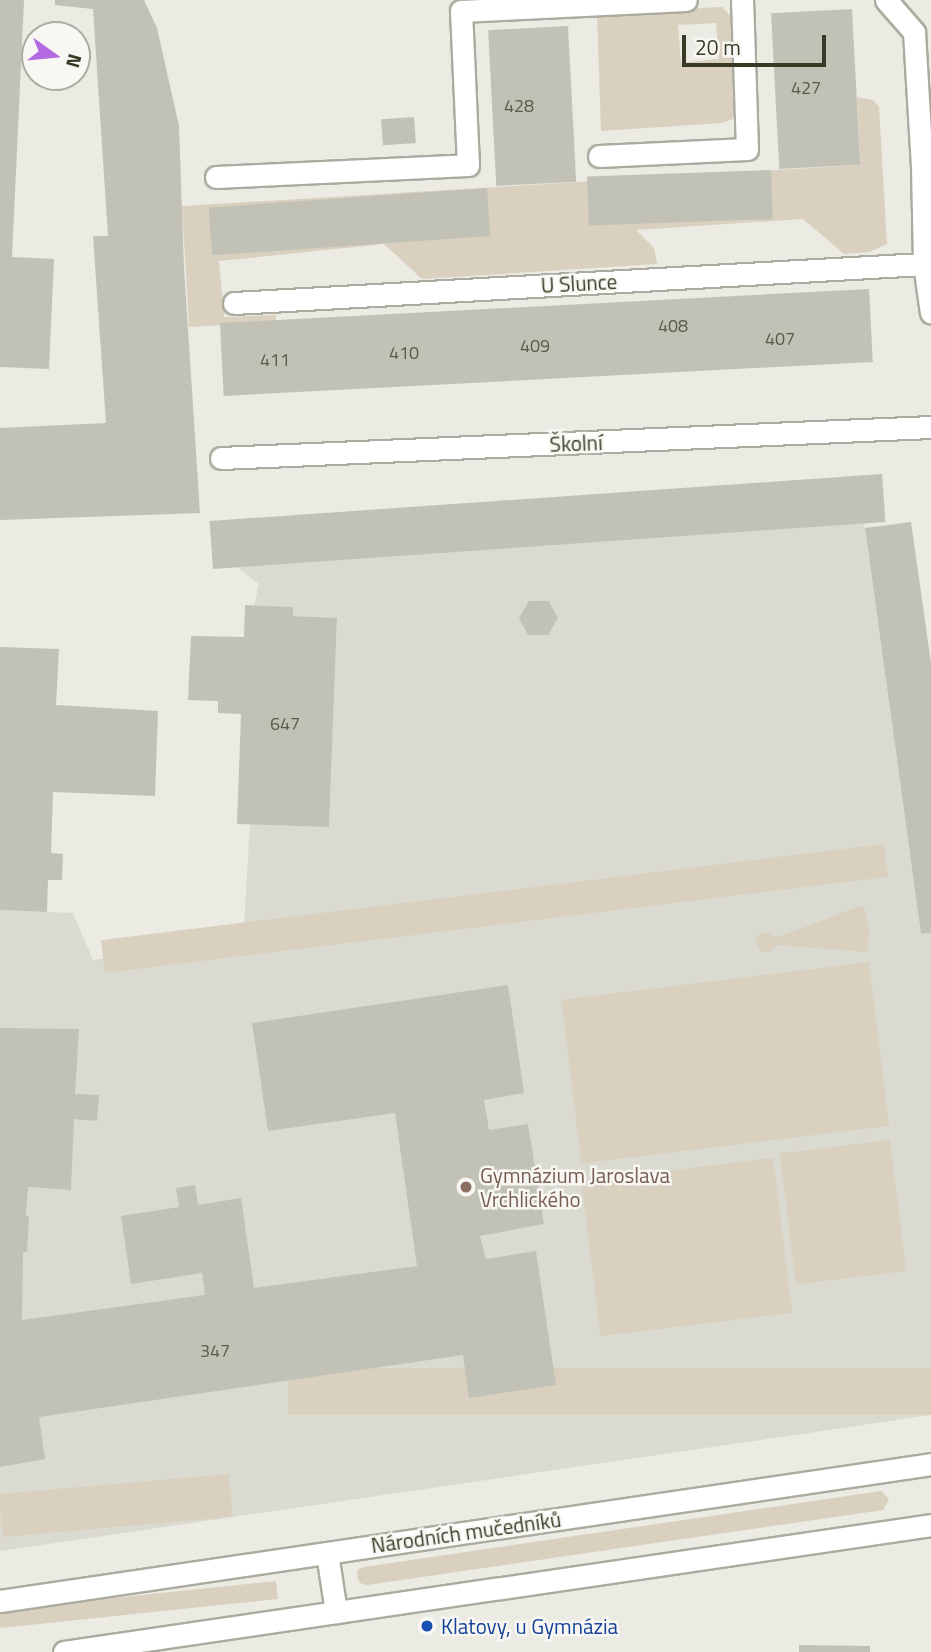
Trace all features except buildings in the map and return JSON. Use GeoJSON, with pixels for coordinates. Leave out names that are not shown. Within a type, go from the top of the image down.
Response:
{"type":"FeatureCollection","features":[{"type":"Feature","properties":{"kind":"street"},"geometry":{"type":"LineString","coordinates":[[216,177],[468,165],[461,11],[686,0]]}},
{"type":"Feature","properties":{"kind":"street"},"geometry":{"type":"LineString","coordinates":[[599,156],[747,149],[742,0]]}},
{"type":"Feature","properties":{"kind":"street"},"geometry":{"type":"LineString","coordinates":[[887,0],[914,32],[922,166],[924,264],[931,313]]}},
{"type":"Feature","properties":{"kind":"street","name":"U Slunce"},"geometry":{"type":"LineString","coordinates":[[234,303],[924,264]]}},
{"type":"Feature","properties":{"kind":"street","name":"Školní"},"geometry":{"type":"LineString","coordinates":[[221,458],[931,427]]}},
{"type":"Feature","properties":{"kind":"street","name":"Národních mučedníků"},"geometry":{"type":"LineString","coordinates":[[0,1601],[931,1464]]}},
{"type":"Feature","properties":{"kind":"street"},"geometry":{"type":"LineString","coordinates":[[64,1652],[931,1525]]}},
{"type":"Feature","properties":{"kind":"street"},"geometry":{"type":"LineString","coordinates":[[327,1553],[336,1612]]}},
{"type":"Feature","properties":{"kind":"shaded area"},"geometry":{"type":"Polygon","coordinates":[[[722,7],[732,17],[737,109],[733,119],[722,123],[601,131],[597,13],[722,7]],[[716,23],[678,25],[681,63],[719,59],[716,23]]]}},
{"type":"Feature","properties":{"kind":"shaded area"},"geometry":{"type":"Polygon","coordinates":[[[857,97],[873,100],[879,107],[887,244],[869,252],[844,254],[803,219],[636,230],[654,248],[657,264],[422,279],[384,244],[219,261],[224,317],[276,315],[276,322],[189,327],[182,206],[860,165],[857,97]]]}},
{"type":"Feature","properties":{"kind":"shaded area","name":"Gymnázium Jaroslava Vrchlického"},"geometry":{"type":"Polygon","coordinates":[[[864,523],[921,934],[931,933],[931,1415],[0,1551],[0,910],[73,913],[93,960],[243,942],[250,824],[329,827],[337,618],[293,616],[293,607],[254,606],[259,584],[233,564],[864,523]]]}},
{"type":"Feature","properties":{"kind":"shaded area"},"geometry":{"type":"Polygon","coordinates":[[[884,844],[888,877],[105,973],[101,940],[884,844]]]}},
{"type":"Feature","properties":{"kind":"shaded area"},"geometry":{"type":"Polygon","coordinates":[[[863,905],[869,927],[868,952],[776,945],[769,952],[762,952],[757,947],[755,940],[761,933],[771,933],[775,938],[863,905]]]}},
{"type":"Feature","properties":{"kind":"shaded area"},"geometry":{"type":"Polygon","coordinates":[[[869,962],[889,1126],[581,1164],[561,1000],[869,962]]]}},
{"type":"Feature","properties":{"kind":"shaded area"},"geometry":{"type":"Polygon","coordinates":[[[890,1140],[906,1271],[796,1285],[780,1154],[890,1140]]]}},
{"type":"Feature","properties":{"kind":"shaded area"},"geometry":{"type":"Polygon","coordinates":[[[773,1158],[792,1313],[600,1336],[581,1182],[773,1158]]]}},
{"type":"Feature","properties":{"kind":"shaded area"},"geometry":{"type":"Polygon","coordinates":[[[288,1368],[931,1368],[931,1415],[288,1415],[288,1368]]]}},
{"type":"Feature","properties":{"kind":"shaded area"},"geometry":{"type":"Polygon","coordinates":[[[229,1474],[233,1517],[3,1537],[0,1494],[229,1474]]]}},
{"type":"Feature","properties":{"kind":"shaded area"},"geometry":{"type":"Polygon","coordinates":[[[881,1491],[889,1499],[883,1510],[367,1585],[360,1583],[357,1577],[358,1570],[364,1567],[881,1491]]]}},
{"type":"Feature","properties":{"kind":"shaded area"},"geometry":{"type":"Polygon","coordinates":[[[276,1581],[278,1599],[0,1628],[0,1610],[276,1581]]]}},
{"type":"Feature","properties":{"kind":"place","name":"Gymnázium Jaroslava Vrchlického"},"geometry":{"type":"Point","coordinates":[466,1187]}},
{"type":"Feature","properties":{"kind":"place","name":"Klatovy, u Gymnázia"},"geometry":{"type":"Point","coordinates":[427,1626]}}]}
